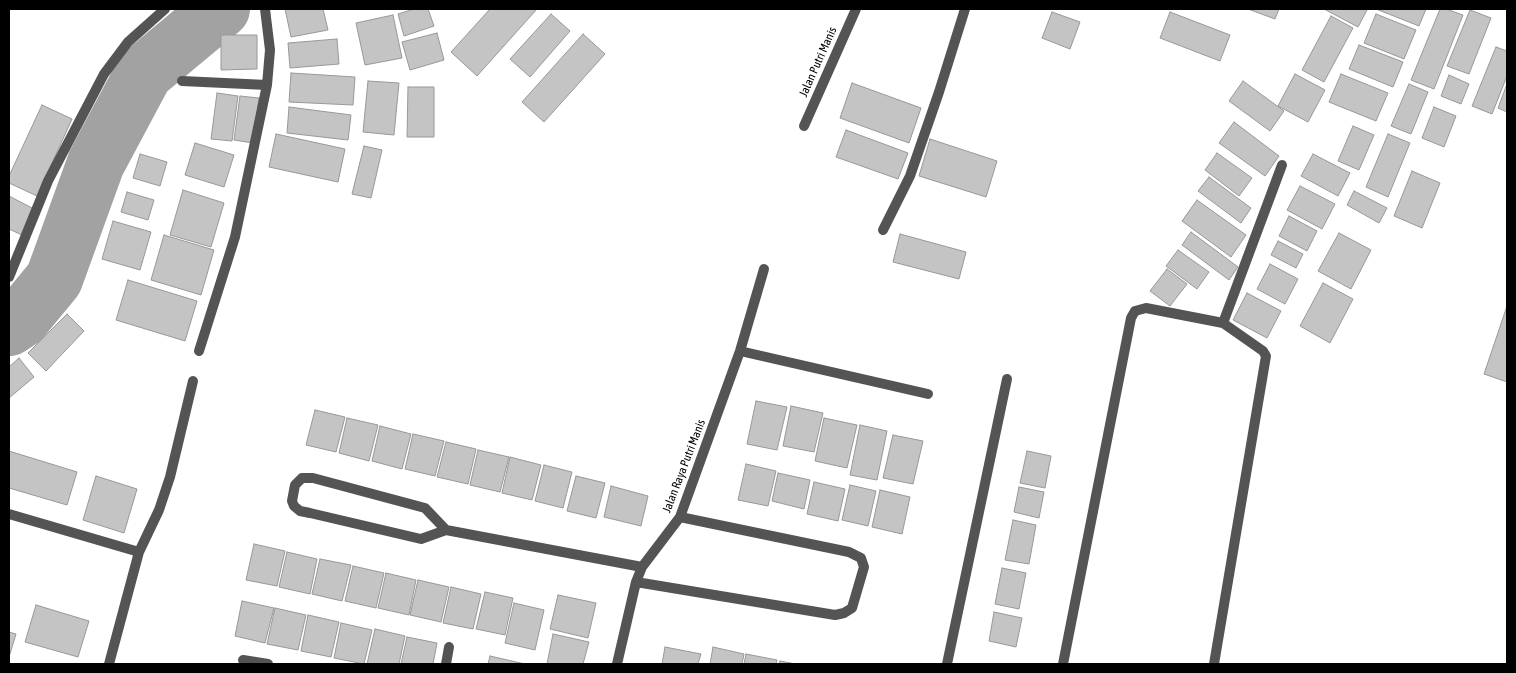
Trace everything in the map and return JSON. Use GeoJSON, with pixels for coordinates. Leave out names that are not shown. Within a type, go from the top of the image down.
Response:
{"type":"FeatureCollection","features":[{"type":"Feature","properties":{"kind":"street"},"geometry":{"type":"LineString","coordinates":[[9,277],[48,181],[104,74],[128,42],[165,9]]}},
{"type":"Feature","properties":{"kind":"street"},"geometry":{"type":"LineString","coordinates":[[199,350],[235,237],[267,85],[270,50],[265,9]]}},
{"type":"Feature","properties":{"kind":"street","name":"Jalan Putri Manis"},"geometry":{"type":"LineString","coordinates":[[804,126],[856,9]]}},
{"type":"Feature","properties":{"kind":"street"},"geometry":{"type":"LineString","coordinates":[[884,230],[910,176],[965,9]]}},
{"type":"Feature","properties":{"kind":"street"},"geometry":{"type":"LineString","coordinates":[[182,80],[267,85]]}},
{"type":"Feature","properties":{"kind":"street"},"geometry":{"type":"LineString","coordinates":[[1223,323],[1282,166]]}},
{"type":"Feature","properties":{"kind":"street","name":"Jalan Raya Putri Manis"},"geometry":{"type":"LineString","coordinates":[[617,664],[636,582],[642,567],[680,517],[740,351],[764,269]]}},
{"type":"Feature","properties":{"kind":"street"},"geometry":{"type":"LineString","coordinates":[[1063,664],[1131,318],[1135,310],[1146,308],[1223,323],[1263,351],[1266,356],[1214,664]]}},
{"type":"Feature","properties":{"kind":"street"},"geometry":{"type":"LineString","coordinates":[[740,351],[928,394]]}},
{"type":"Feature","properties":{"kind":"street"},"geometry":{"type":"LineString","coordinates":[[947,664],[1007,379]]}},
{"type":"Feature","properties":{"kind":"street"},"geometry":{"type":"LineString","coordinates":[[109,664],[139,552],[159,510],[170,477],[193,381]]}},
{"type":"Feature","properties":{"kind":"street"},"geometry":{"type":"LineString","coordinates":[[446,530],[425,508],[312,478],[302,478],[295,484],[292,501],[294,506],[300,511],[421,539],[446,530],[642,567]]}},
{"type":"Feature","properties":{"kind":"street"},"geometry":{"type":"LineString","coordinates":[[9,514],[139,552]]}},
{"type":"Feature","properties":{"kind":"street"},"geometry":{"type":"LineString","coordinates":[[636,582],[835,615],[844,613],[852,608],[864,567],[861,558],[849,552],[680,517]]}},
{"type":"Feature","properties":{"kind":"street"},"geometry":{"type":"LineString","coordinates":[[446,664],[450,648]]}},
{"type":"Feature","properties":{"kind":"street"},"geometry":{"type":"LineString","coordinates":[[243,660],[268,664]]}},
{"type":"Feature","properties":{"kind":"building"},"geometry":{"type":"Polygon","coordinates":[[[285,9],[323,9],[328,30],[291,37],[285,9]]]}},
{"type":"Feature","properties":{"kind":"building"},"geometry":{"type":"Polygon","coordinates":[[[414,9],[428,9],[434,26],[404,36],[398,14],[414,9]]]}},
{"type":"Feature","properties":{"kind":"building"},"geometry":{"type":"Polygon","coordinates":[[[490,9],[537,9],[477,76],[451,52],[490,9]]]}},
{"type":"Feature","properties":{"kind":"building"},"geometry":{"type":"Polygon","coordinates":[[[1248,9],[1279,9],[1275,19],[1248,9]]]}},
{"type":"Feature","properties":{"kind":"building"},"geometry":{"type":"Polygon","coordinates":[[[1324,9],[1364,9],[1367,10],[1358,27],[1324,9]]]}},
{"type":"Feature","properties":{"kind":"building"},"geometry":{"type":"Polygon","coordinates":[[[1376,9],[1426,9],[1419,26],[1376,9]]]}},
{"type":"Feature","properties":{"kind":"building"},"geometry":{"type":"Polygon","coordinates":[[[1440,9],[1446,9],[1463,15],[1434,89],[1411,80],[1440,9]]]}},
{"type":"Feature","properties":{"kind":"building"},"geometry":{"type":"Polygon","coordinates":[[[1470,10],[1491,18],[1469,74],[1447,66],[1470,10]]]}},
{"type":"Feature","properties":{"kind":"building"},"geometry":{"type":"Polygon","coordinates":[[[1052,12],[1080,22],[1070,49],[1042,38],[1052,12]]]}},
{"type":"Feature","properties":{"kind":"building"},"geometry":{"type":"Polygon","coordinates":[[[1170,12],[1230,35],[1220,61],[1160,38],[1170,12]]]}},
{"type":"Feature","properties":{"kind":"building"},"geometry":{"type":"Polygon","coordinates":[[[551,14],[570,31],[530,77],[510,59],[551,14]]]}},
{"type":"Feature","properties":{"kind":"building"},"geometry":{"type":"Polygon","coordinates":[[[1376,14],[1416,30],[1404,59],[1364,43],[1376,14]]]}},
{"type":"Feature","properties":{"kind":"building"},"geometry":{"type":"Polygon","coordinates":[[[393,15],[402,58],[365,65],[356,23],[393,15]]]}},
{"type":"Feature","properties":{"kind":"building"},"geometry":{"type":"Polygon","coordinates":[[[1331,16],[1353,28],[1324,82],[1302,70],[1331,16]]]}},
{"type":"Feature","properties":{"kind":"building"},"geometry":{"type":"Polygon","coordinates":[[[437,33],[444,60],[410,70],[402,42],[437,33]]]}},
{"type":"Feature","properties":{"kind":"building"},"geometry":{"type":"Polygon","coordinates":[[[583,34],[605,54],[544,122],[522,102],[583,34]]]}},
{"type":"Feature","properties":{"kind":"building"},"geometry":{"type":"Polygon","coordinates":[[[221,35],[257,35],[257,69],[221,70],[221,35]]]}},
{"type":"Feature","properties":{"kind":"building"},"geometry":{"type":"Polygon","coordinates":[[[337,39],[339,64],[290,68],[288,43],[337,39]]]}},
{"type":"Feature","properties":{"kind":"building"},"geometry":{"type":"Polygon","coordinates":[[[1359,45],[1403,62],[1393,87],[1349,69],[1359,45]]]}},
{"type":"Feature","properties":{"kind":"building"},"geometry":{"type":"Polygon","coordinates":[[[1496,47],[1507,51],[1507,76],[1492,114],[1472,106],[1496,47]]]}},
{"type":"Feature","properties":{"kind":"building"},"geometry":{"type":"Polygon","coordinates":[[[291,73],[355,77],[353,105],[289,102],[291,73]]]}},
{"type":"Feature","properties":{"kind":"building"},"geometry":{"type":"Polygon","coordinates":[[[1295,74],[1325,90],[1308,122],[1278,106],[1295,74]]]}},
{"type":"Feature","properties":{"kind":"building"},"geometry":{"type":"Polygon","coordinates":[[[1341,74],[1388,93],[1376,121],[1329,102],[1341,74]]]}},
{"type":"Feature","properties":{"kind":"building"},"geometry":{"type":"Polygon","coordinates":[[[1449,75],[1469,84],[1461,104],[1441,96],[1449,75]]]}},
{"type":"Feature","properties":{"kind":"building"},"geometry":{"type":"Polygon","coordinates":[[[368,81],[399,83],[394,135],[363,132],[368,81]]]}},
{"type":"Feature","properties":{"kind":"building"},"geometry":{"type":"Polygon","coordinates":[[[1243,81],[1284,111],[1270,131],[1229,101],[1243,81]]]}},
{"type":"Feature","properties":{"kind":"building"},"geometry":{"type":"Polygon","coordinates":[[[852,83],[921,108],[909,143],[840,118],[852,83]]]}},
{"type":"Feature","properties":{"kind":"building"},"geometry":{"type":"Polygon","coordinates":[[[1409,84],[1428,92],[1411,134],[1391,126],[1409,84]]]}},
{"type":"Feature","properties":{"kind":"building"},"geometry":{"type":"Polygon","coordinates":[[[1507,84],[1507,112],[1498,108],[1507,84]]]}},
{"type":"Feature","properties":{"kind":"building"},"geometry":{"type":"Polygon","coordinates":[[[408,87],[434,87],[434,137],[407,137],[408,87]]]}},
{"type":"Feature","properties":{"kind":"building"},"geometry":{"type":"Polygon","coordinates":[[[217,93],[238,96],[232,141],[211,139],[217,93]]]}},
{"type":"Feature","properties":{"kind":"building"},"geometry":{"type":"Polygon","coordinates":[[[240,96],[259,98],[253,143],[234,140],[240,96]]]}},
{"type":"Feature","properties":{"kind":"building"},"geometry":{"type":"Polygon","coordinates":[[[42,105],[72,119],[37,196],[9,183],[9,176],[42,105]]]}},
{"type":"Feature","properties":{"kind":"building"},"geometry":{"type":"Polygon","coordinates":[[[289,107],[351,115],[348,140],[287,133],[289,107]]]}},
{"type":"Feature","properties":{"kind":"building"},"geometry":{"type":"Polygon","coordinates":[[[1434,107],[1456,116],[1444,147],[1422,138],[1434,107]]]}},
{"type":"Feature","properties":{"kind":"building"},"geometry":{"type":"Polygon","coordinates":[[[1234,122],[1279,156],[1265,176],[1219,143],[1234,122]]]}},
{"type":"Feature","properties":{"kind":"building"},"geometry":{"type":"Polygon","coordinates":[[[1353,126],[1374,135],[1359,170],[1338,161],[1353,126]]]}},
{"type":"Feature","properties":{"kind":"building"},"geometry":{"type":"Polygon","coordinates":[[[846,130],[908,153],[898,179],[836,157],[846,130]]]}},
{"type":"Feature","properties":{"kind":"building"},"geometry":{"type":"Polygon","coordinates":[[[276,134],[345,149],[338,182],[269,167],[276,134]]]}},
{"type":"Feature","properties":{"kind":"building"},"geometry":{"type":"Polygon","coordinates":[[[1388,134],[1410,143],[1388,197],[1366,187],[1388,134]]]}},
{"type":"Feature","properties":{"kind":"building"},"geometry":{"type":"Polygon","coordinates":[[[930,139],[997,161],[986,197],[919,176],[930,139]]]}},
{"type":"Feature","properties":{"kind":"building"},"geometry":{"type":"Polygon","coordinates":[[[195,143],[234,155],[224,187],[185,175],[195,143]]]}},
{"type":"Feature","properties":{"kind":"building"},"geometry":{"type":"Polygon","coordinates":[[[364,146],[382,150],[371,198],[352,194],[364,146]]]}},
{"type":"Feature","properties":{"kind":"building"},"geometry":{"type":"Polygon","coordinates":[[[1217,153],[1252,178],[1239,196],[1205,170],[1217,153]]]}},
{"type":"Feature","properties":{"kind":"building"},"geometry":{"type":"Polygon","coordinates":[[[140,154],[167,162],[160,186],[133,178],[140,154]]]}},
{"type":"Feature","properties":{"kind":"building"},"geometry":{"type":"Polygon","coordinates":[[[1313,154],[1350,173],[1338,196],[1301,176],[1313,154]]]}},
{"type":"Feature","properties":{"kind":"building"},"geometry":{"type":"Polygon","coordinates":[[[1412,171],[1440,183],[1422,228],[1394,216],[1412,171]]]}},
{"type":"Feature","properties":{"kind":"building"},"geometry":{"type":"Polygon","coordinates":[[[1209,177],[1251,208],[1241,223],[1198,191],[1209,177]]]}},
{"type":"Feature","properties":{"kind":"building"},"geometry":{"type":"Polygon","coordinates":[[[1300,186],[1335,204],[1322,229],[1287,210],[1300,186]]]}},
{"type":"Feature","properties":{"kind":"building"},"geometry":{"type":"Polygon","coordinates":[[[183,190],[224,203],[211,247],[170,235],[183,190]]]}},
{"type":"Feature","properties":{"kind":"building"},"geometry":{"type":"Polygon","coordinates":[[[1354,191],[1387,208],[1379,223],[1347,205],[1354,191]]]}},
{"type":"Feature","properties":{"kind":"building"},"geometry":{"type":"Polygon","coordinates":[[[127,192],[154,200],[148,220],[121,212],[127,192]]]}},
{"type":"Feature","properties":{"kind":"building"},"geometry":{"type":"Polygon","coordinates":[[[9,196],[34,209],[22,235],[9,229],[9,196]]]}},
{"type":"Feature","properties":{"kind":"building"},"geometry":{"type":"Polygon","coordinates":[[[1197,200],[1246,235],[1231,257],[1182,221],[1197,200]]]}},
{"type":"Feature","properties":{"kind":"building"},"geometry":{"type":"Polygon","coordinates":[[[1289,216],[1317,231],[1307,251],[1279,236],[1289,216]]]}},
{"type":"Feature","properties":{"kind":"building"},"geometry":{"type":"Polygon","coordinates":[[[113,221],[151,232],[140,270],[102,259],[113,221]]]}},
{"type":"Feature","properties":{"kind":"building"},"geometry":{"type":"Polygon","coordinates":[[[1191,232],[1238,267],[1229,280],[1182,245],[1191,232]]]}},
{"type":"Feature","properties":{"kind":"building"},"geometry":{"type":"Polygon","coordinates":[[[1339,233],[1371,250],[1351,289],[1318,271],[1339,233]]]}},
{"type":"Feature","properties":{"kind":"building"},"geometry":{"type":"Polygon","coordinates":[[[900,234],[966,252],[959,279],[893,262],[900,234]]]}},
{"type":"Feature","properties":{"kind":"building"},"geometry":{"type":"Polygon","coordinates":[[[164,235],[214,250],[201,295],[151,280],[164,235]]]}},
{"type":"Feature","properties":{"kind":"building"},"geometry":{"type":"Polygon","coordinates":[[[1278,241],[1303,254],[1296,268],[1271,255],[1278,241]]]}},
{"type":"Feature","properties":{"kind":"building"},"geometry":{"type":"Polygon","coordinates":[[[1178,250],[1209,272],[1197,289],[1166,266],[1178,250]]]}},
{"type":"Feature","properties":{"kind":"building"},"geometry":{"type":"Polygon","coordinates":[[[1270,264],[1298,279],[1285,304],[1257,289],[1270,264]]]}},
{"type":"Feature","properties":{"kind":"building"},"geometry":{"type":"Polygon","coordinates":[[[1167,269],[1187,284],[1170,306],[1150,291],[1167,269]]]}},
{"type":"Feature","properties":{"kind":"building"},"geometry":{"type":"Polygon","coordinates":[[[128,280],[197,301],[185,341],[116,320],[128,280]]]}},
{"type":"Feature","properties":{"kind":"building"},"geometry":{"type":"Polygon","coordinates":[[[1323,283],[1353,299],[1330,343],[1300,326],[1323,283]]]}},
{"type":"Feature","properties":{"kind":"building"},"geometry":{"type":"Polygon","coordinates":[[[1247,293],[1281,311],[1267,338],[1233,320],[1247,293]]]}},
{"type":"Feature","properties":{"kind":"building"},"geometry":{"type":"Polygon","coordinates":[[[1507,310],[1507,382],[1484,374],[1507,310]]]}},
{"type":"Feature","properties":{"kind":"building"},"geometry":{"type":"Polygon","coordinates":[[[67,314],[84,331],[46,371],[28,353],[67,314]]]}},
{"type":"Feature","properties":{"kind":"building"},"geometry":{"type":"Polygon","coordinates":[[[19,358],[34,377],[9,398],[9,367],[19,358]]]}},
{"type":"Feature","properties":{"kind":"building"},"geometry":{"type":"Polygon","coordinates":[[[756,401],[787,407],[777,450],[747,444],[756,401]]]}},
{"type":"Feature","properties":{"kind":"building"},"geometry":{"type":"Polygon","coordinates":[[[791,406],[823,413],[814,452],[783,446],[791,406]]]}},
{"type":"Feature","properties":{"kind":"building"},"geometry":{"type":"Polygon","coordinates":[[[315,410],[345,417],[336,452],[306,445],[315,410]]]}},
{"type":"Feature","properties":{"kind":"building"},"geometry":{"type":"Polygon","coordinates":[[[347,418],[378,425],[369,461],[339,453],[347,418]]]}},
{"type":"Feature","properties":{"kind":"building"},"geometry":{"type":"Polygon","coordinates":[[[824,418],[857,425],[847,468],[815,461],[824,418]]]}},
{"type":"Feature","properties":{"kind":"building"},"geometry":{"type":"Polygon","coordinates":[[[860,425],[887,431],[877,480],[850,475],[860,425]]]}},
{"type":"Feature","properties":{"kind":"building"},"geometry":{"type":"Polygon","coordinates":[[[380,426],[411,434],[402,469],[372,461],[380,426]]]}},
{"type":"Feature","properties":{"kind":"building"},"geometry":{"type":"Polygon","coordinates":[[[413,434],[444,441],[435,476],[405,469],[413,434]]]}},
{"type":"Feature","properties":{"kind":"building"},"geometry":{"type":"Polygon","coordinates":[[[893,435],[923,441],[913,484],[883,478],[893,435]]]}},
{"type":"Feature","properties":{"kind":"building"},"geometry":{"type":"Polygon","coordinates":[[[446,442],[476,449],[468,484],[437,477],[446,442]]]}},
{"type":"Feature","properties":{"kind":"building"},"geometry":{"type":"Polygon","coordinates":[[[478,450],[509,457],[500,492],[470,485],[478,450]]]}},
{"type":"Feature","properties":{"kind":"building"},"geometry":{"type":"Polygon","coordinates":[[[9,451],[77,472],[67,505],[9,488],[9,451]]]}},
{"type":"Feature","properties":{"kind":"building"},"geometry":{"type":"Polygon","coordinates":[[[1027,451],[1051,456],[1045,488],[1020,483],[1027,451]]]}},
{"type":"Feature","properties":{"kind":"building"},"geometry":{"type":"Polygon","coordinates":[[[510,457],[541,465],[532,500],[502,493],[510,457]]]}},
{"type":"Feature","properties":{"kind":"building"},"geometry":{"type":"Polygon","coordinates":[[[746,464],[776,471],[768,506],[738,500],[746,464]]]}},
{"type":"Feature","properties":{"kind":"building"},"geometry":{"type":"Polygon","coordinates":[[[544,465],[572,472],[563,508],[535,501],[544,465]]]}},
{"type":"Feature","properties":{"kind":"building"},"geometry":{"type":"Polygon","coordinates":[[[778,473],[810,480],[804,509],[772,501],[778,473]]]}},
{"type":"Feature","properties":{"kind":"building"},"geometry":{"type":"Polygon","coordinates":[[[96,476],[137,489],[124,533],[83,520],[96,476]]]}},
{"type":"Feature","properties":{"kind":"building"},"geometry":{"type":"Polygon","coordinates":[[[576,476],[605,483],[596,518],[567,511],[576,476]]]}},
{"type":"Feature","properties":{"kind":"building"},"geometry":{"type":"Polygon","coordinates":[[[814,482],[845,489],[838,521],[807,514],[814,482]]]}},
{"type":"Feature","properties":{"kind":"building"},"geometry":{"type":"Polygon","coordinates":[[[850,485],[876,491],[868,526],[842,520],[850,485]]]}},
{"type":"Feature","properties":{"kind":"building"},"geometry":{"type":"Polygon","coordinates":[[[611,486],[648,496],[641,526],[604,517],[611,486]]]}},
{"type":"Feature","properties":{"kind":"building"},"geometry":{"type":"Polygon","coordinates":[[[1019,487],[1044,492],[1039,518],[1014,512],[1019,487]]]}},
{"type":"Feature","properties":{"kind":"building"},"geometry":{"type":"Polygon","coordinates":[[[880,490],[910,497],[902,534],[872,527],[880,490]]]}},
{"type":"Feature","properties":{"kind":"building"},"geometry":{"type":"Polygon","coordinates":[[[1013,520],[1036,525],[1029,564],[1005,560],[1013,520]]]}},
{"type":"Feature","properties":{"kind":"building"},"geometry":{"type":"Polygon","coordinates":[[[254,544],[285,551],[277,586],[246,580],[254,544]]]}},
{"type":"Feature","properties":{"kind":"building"},"geometry":{"type":"Polygon","coordinates":[[[287,552],[317,559],[310,594],[279,587],[287,552]]]}},
{"type":"Feature","properties":{"kind":"building"},"geometry":{"type":"Polygon","coordinates":[[[320,559],[351,565],[342,601],[312,594],[320,559]]]}},
{"type":"Feature","properties":{"kind":"building"},"geometry":{"type":"Polygon","coordinates":[[[353,566],[384,573],[376,608],[345,601],[353,566]]]}},
{"type":"Feature","properties":{"kind":"building"},"geometry":{"type":"Polygon","coordinates":[[[1002,568],[1026,573],[1019,609],[995,604],[1002,568]]]}},
{"type":"Feature","properties":{"kind":"building"},"geometry":{"type":"Polygon","coordinates":[[[386,573],[416,580],[409,615],[378,608],[386,573]]]}},
{"type":"Feature","properties":{"kind":"building"},"geometry":{"type":"Polygon","coordinates":[[[418,580],[449,587],[441,622],[410,615],[418,580]]]}},
{"type":"Feature","properties":{"kind":"building"},"geometry":{"type":"Polygon","coordinates":[[[451,587],[481,594],[473,629],[443,623],[451,587]]]}},
{"type":"Feature","properties":{"kind":"building"},"geometry":{"type":"Polygon","coordinates":[[[485,592],[513,598],[505,635],[476,629],[485,592]]]}},
{"type":"Feature","properties":{"kind":"building"},"geometry":{"type":"Polygon","coordinates":[[[558,595],[596,603],[588,638],[550,629],[558,595]]]}},
{"type":"Feature","properties":{"kind":"building"},"geometry":{"type":"Polygon","coordinates":[[[242,601],[274,608],[265,643],[235,636],[242,601]]]}},
{"type":"Feature","properties":{"kind":"building"},"geometry":{"type":"Polygon","coordinates":[[[514,603],[544,610],[535,650],[505,643],[514,603]]]}},
{"type":"Feature","properties":{"kind":"building"},"geometry":{"type":"Polygon","coordinates":[[[36,605],[89,621],[78,657],[25,642],[36,605]]]}},
{"type":"Feature","properties":{"kind":"building"},"geometry":{"type":"Polygon","coordinates":[[[275,608],[306,615],[298,650],[267,644],[275,608]]]}},
{"type":"Feature","properties":{"kind":"building"},"geometry":{"type":"Polygon","coordinates":[[[994,612],[1022,618],[1016,647],[989,641],[994,612]]]}},
{"type":"Feature","properties":{"kind":"building"},"geometry":{"type":"Polygon","coordinates":[[[308,615],[339,622],[331,657],[301,651],[308,615]]]}},
{"type":"Feature","properties":{"kind":"building"},"geometry":{"type":"Polygon","coordinates":[[[341,623],[372,630],[364,664],[334,658],[341,623]]]}},
{"type":"Feature","properties":{"kind":"building"},"geometry":{"type":"Polygon","coordinates":[[[375,629],[405,636],[399,664],[367,664],[375,629]]]}},
{"type":"Feature","properties":{"kind":"building"},"geometry":{"type":"Polygon","coordinates":[[[9,632],[16,634],[9,657],[9,632]]]}},
{"type":"Feature","properties":{"kind":"building"},"geometry":{"type":"Polygon","coordinates":[[[553,634],[589,642],[583,664],[547,664],[553,634]]]}},
{"type":"Feature","properties":{"kind":"building"},"geometry":{"type":"Polygon","coordinates":[[[407,637],[437,643],[433,664],[401,664],[407,637]]]}},
{"type":"Feature","properties":{"kind":"building"},"geometry":{"type":"Polygon","coordinates":[[[665,647],[701,654],[698,664],[662,664],[665,647]]]}},
{"type":"Feature","properties":{"kind":"building"},"geometry":{"type":"Polygon","coordinates":[[[713,647],[744,654],[742,664],[710,664],[713,647]]]}},
{"type":"Feature","properties":{"kind":"building"},"geometry":{"type":"Polygon","coordinates":[[[746,654],[777,660],[776,664],[744,664],[746,654]]]}},
{"type":"Feature","properties":{"kind":"building"},"geometry":{"type":"Polygon","coordinates":[[[490,656],[525,664],[488,664],[490,656]]]}},
{"type":"Feature","properties":{"kind":"building"},"geometry":{"type":"Polygon","coordinates":[[[780,661],[796,664],[779,664],[780,661]]]}},
{"type":"Feature","properties":{"kind":"waterway"},"geometry":{"type":"LineString","coordinates":[[9,327],[21,319],[54,279],[96,163],[144,73],[221,9]]}}]}
